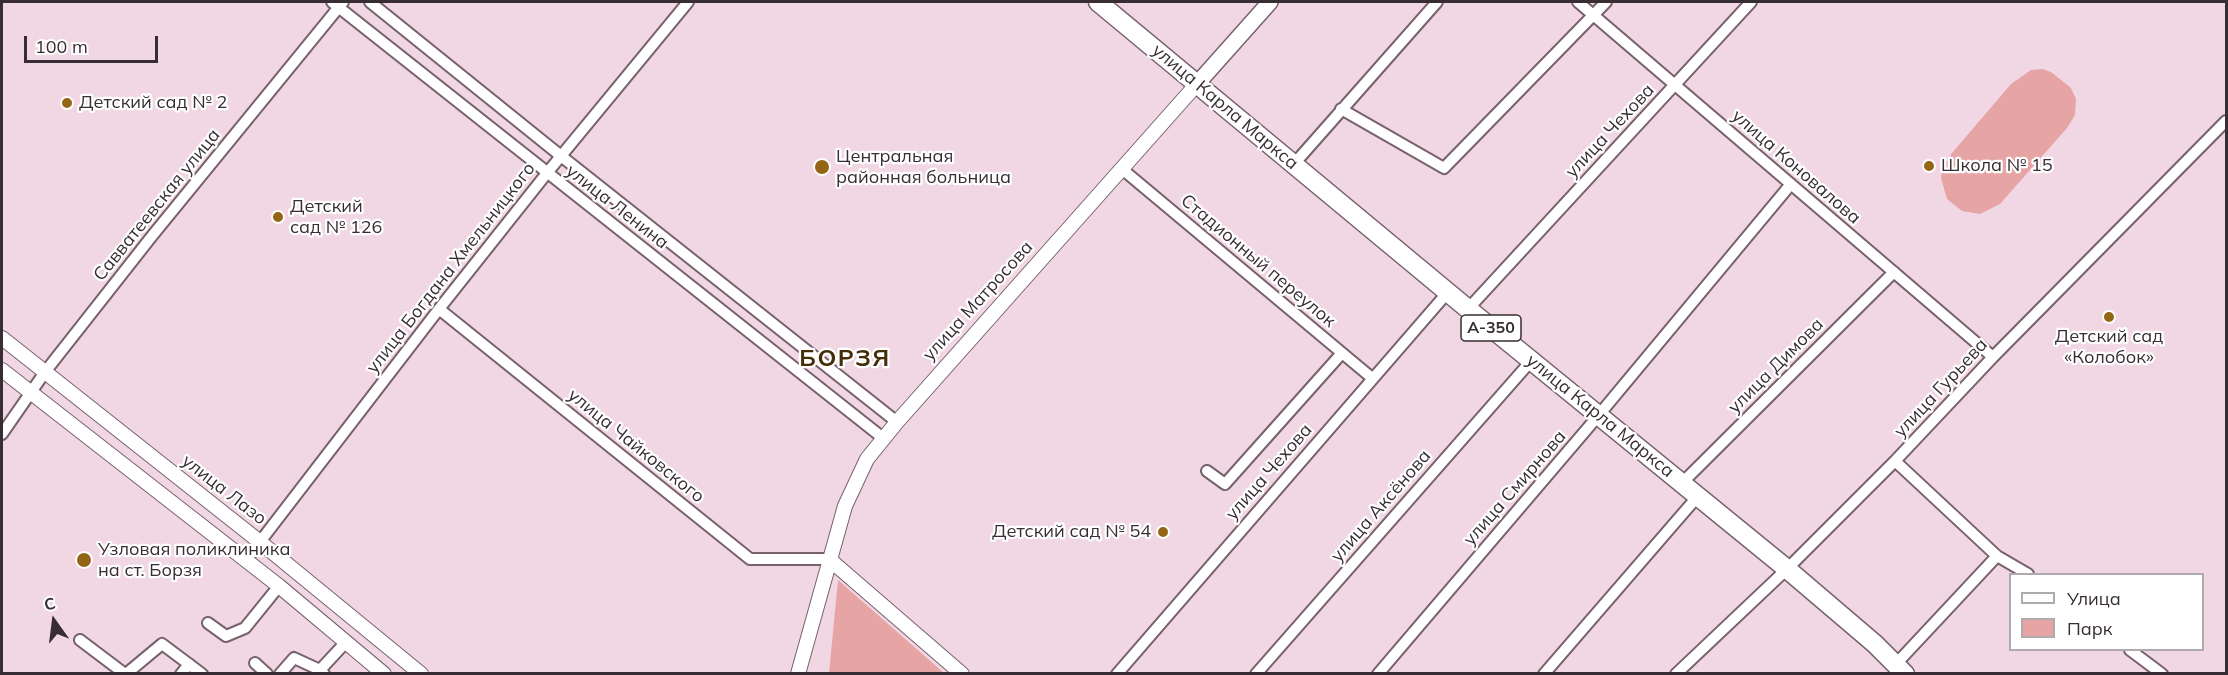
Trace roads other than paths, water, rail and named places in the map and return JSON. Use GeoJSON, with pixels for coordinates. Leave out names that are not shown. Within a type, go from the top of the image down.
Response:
{"type":"FeatureCollection","features":[{"type":"Feature","properties":{"kind":"highway","name":"улица Карла Маркса"},"geometry":{"type":"LineString","coordinates":[[1098,2],[1531,361],[1787,569],[1900,669]]}},
{"type":"Feature","properties":{"kind":"main road","name":"улица Матросова"},"geometry":{"type":"LineString","coordinates":[[1197,84],[1270,2]]}},
{"type":"Feature","properties":{"kind":"street","name":"улица Ленина"},"geometry":{"type":"LineString","coordinates":[[370,2],[897,422]]}},
{"type":"Feature","properties":{"kind":"street","name":"улица Богдана Хмельницкого"},"geometry":{"type":"LineString","coordinates":[[246,560],[439,309],[688,2]]}},
{"type":"Feature","properties":{"kind":"street"},"geometry":{"type":"LineString","coordinates":[[1294,164],[1437,2]]}},
{"type":"Feature","properties":{"kind":"street","name":"улица Коновалова"},"geometry":{"type":"LineString","coordinates":[[1578,2],[1993,357]]}},
{"type":"Feature","properties":{"kind":"street"},"geometry":{"type":"LineString","coordinates":[[1341,109],[1444,168],[1606,2]]}},
{"type":"Feature","properties":{"kind":"street","name":"улица Чехова"},"geometry":{"type":"LineString","coordinates":[[1468,309],[1751,2]]}},
{"type":"Feature","properties":{"kind":"street","name":"улица Ленина"},"geometry":{"type":"LineString","coordinates":[[338,3],[547,173],[883,438]]}},
{"type":"Feature","properties":{"kind":"street","name":"Савватеевская улица"},"geometry":{"type":"LineString","coordinates":[[2,434],[45,372],[338,3]]}},
{"type":"Feature","properties":{"kind":"street","name":"улица Матросова"},"geometry":{"type":"LineString","coordinates":[[798,674],[845,506],[867,459],[897,422],[1197,84]]}},
{"type":"Feature","properties":{"kind":"street","name":"улица Гурьева"},"geometry":{"type":"LineString","coordinates":[[1676,674],[1787,569],[1895,461],[1993,357],[2226,121]]}},
{"type":"Feature","properties":{"kind":"street","name":"Стадионный переулок"},"geometry":{"type":"LineString","coordinates":[[1122,169],[1372,378]]}},
{"type":"Feature","properties":{"kind":"street","name":"улица Смирнова"},"geometry":{"type":"LineString","coordinates":[[1378,674],[1598,416],[1791,184]]}},
{"type":"Feature","properties":{"kind":"street","name":"улица Димова"},"geometry":{"type":"LineString","coordinates":[[1682,483],[1894,272]]}},
{"type":"Feature","properties":{"kind":"street","name":"улица Чехова"},"geometry":{"type":"LineString","coordinates":[[1117,674],[1448,292]]}},
{"type":"Feature","properties":{"kind":"street","name":"улица Чайковского"},"geometry":{"type":"LineString","coordinates":[[439,309],[750,559],[829,559]]}},
{"type":"Feature","properties":{"kind":"street","name":"улица Лазо"},"geometry":{"type":"LineString","coordinates":[[2,338],[260,542],[421,674]]}},
{"type":"Feature","properties":{"kind":"street","name":"улица Чехова"},"geometry":{"type":"LineString","coordinates":[[1207,471],[1225,484],[1342,353]]}},
{"type":"Feature","properties":{"kind":"street","name":"улица Аксёнова"},"geometry":{"type":"LineString","coordinates":[[1256,674],[1531,361]]}},
{"type":"Feature","properties":{"kind":"street"},"geometry":{"type":"LineString","coordinates":[[2,370],[279,586],[384,674]]}},
{"type":"Feature","properties":{"kind":"street"},"geometry":{"type":"LineString","coordinates":[[1895,461],[1997,556],[2026,573]]}},
{"type":"Feature","properties":{"kind":"street"},"geometry":{"type":"LineString","coordinates":[[1544,674],[1698,496]]}},
{"type":"Feature","properties":{"kind":"street"},"geometry":{"type":"LineString","coordinates":[[1900,669],[1997,556]]}},
{"type":"Feature","properties":{"kind":"street"},"geometry":{"type":"LineString","coordinates":[[829,559],[962,674]]}},
{"type":"Feature","properties":{"kind":"street"},"geometry":{"type":"LineString","coordinates":[[208,623],[226,636],[245,628],[279,586]]}},
{"type":"Feature","properties":{"kind":"street"},"geometry":{"type":"LineString","coordinates":[[80,640],[126,674],[162,644],[202,674]]}},
{"type":"Feature","properties":{"kind":"street"},"geometry":{"type":"LineString","coordinates":[[280,674],[294,658],[322,672],[346,642]]}},
{"type":"Feature","properties":{"kind":"street"},"geometry":{"type":"LineString","coordinates":[[2131,651],[2162,674]]}},
{"type":"Feature","properties":{"kind":"street"},"geometry":{"type":"LineString","coordinates":[[255,663],[267,674]]}},
{"type":"Feature","properties":{"kind":"street"},"geometry":{"type":"LineString","coordinates":[[180,674],[189,664]]}},
{"type":"Feature","properties":{"kind":"place","name":"Детский сад № 2"},"geometry":{"type":"Point","coordinates":[67,103]}},
{"type":"Feature","properties":{"kind":"place","name":"Школа № 15"},"geometry":{"type":"Point","coordinates":[1929,166]}},
{"type":"Feature","properties":{"kind":"place","name":"Центральная районная больница"},"geometry":{"type":"Point","coordinates":[822,167]}},
{"type":"Feature","properties":{"kind":"place","name":"Детский сад № 126"},"geometry":{"type":"Point","coordinates":[278,217]}},
{"type":"Feature","properties":{"kind":"place","name":"Детский сад «Колобок»"},"geometry":{"type":"Point","coordinates":[2109,317]}},
{"type":"Feature","properties":{"kind":"place","name":"Детский сад № 54"},"geometry":{"type":"Point","coordinates":[1163,532]}},
{"type":"Feature","properties":{"kind":"place","name":"Узловая поликлиника на ст. Борзя"},"geometry":{"type":"Point","coordinates":[84,560]}},
{"type":"Feature","properties":{"kind":"district","name":"БОРЗЯ"},"geometry":{"type":"Point","coordinates":[845,359]}}]}
